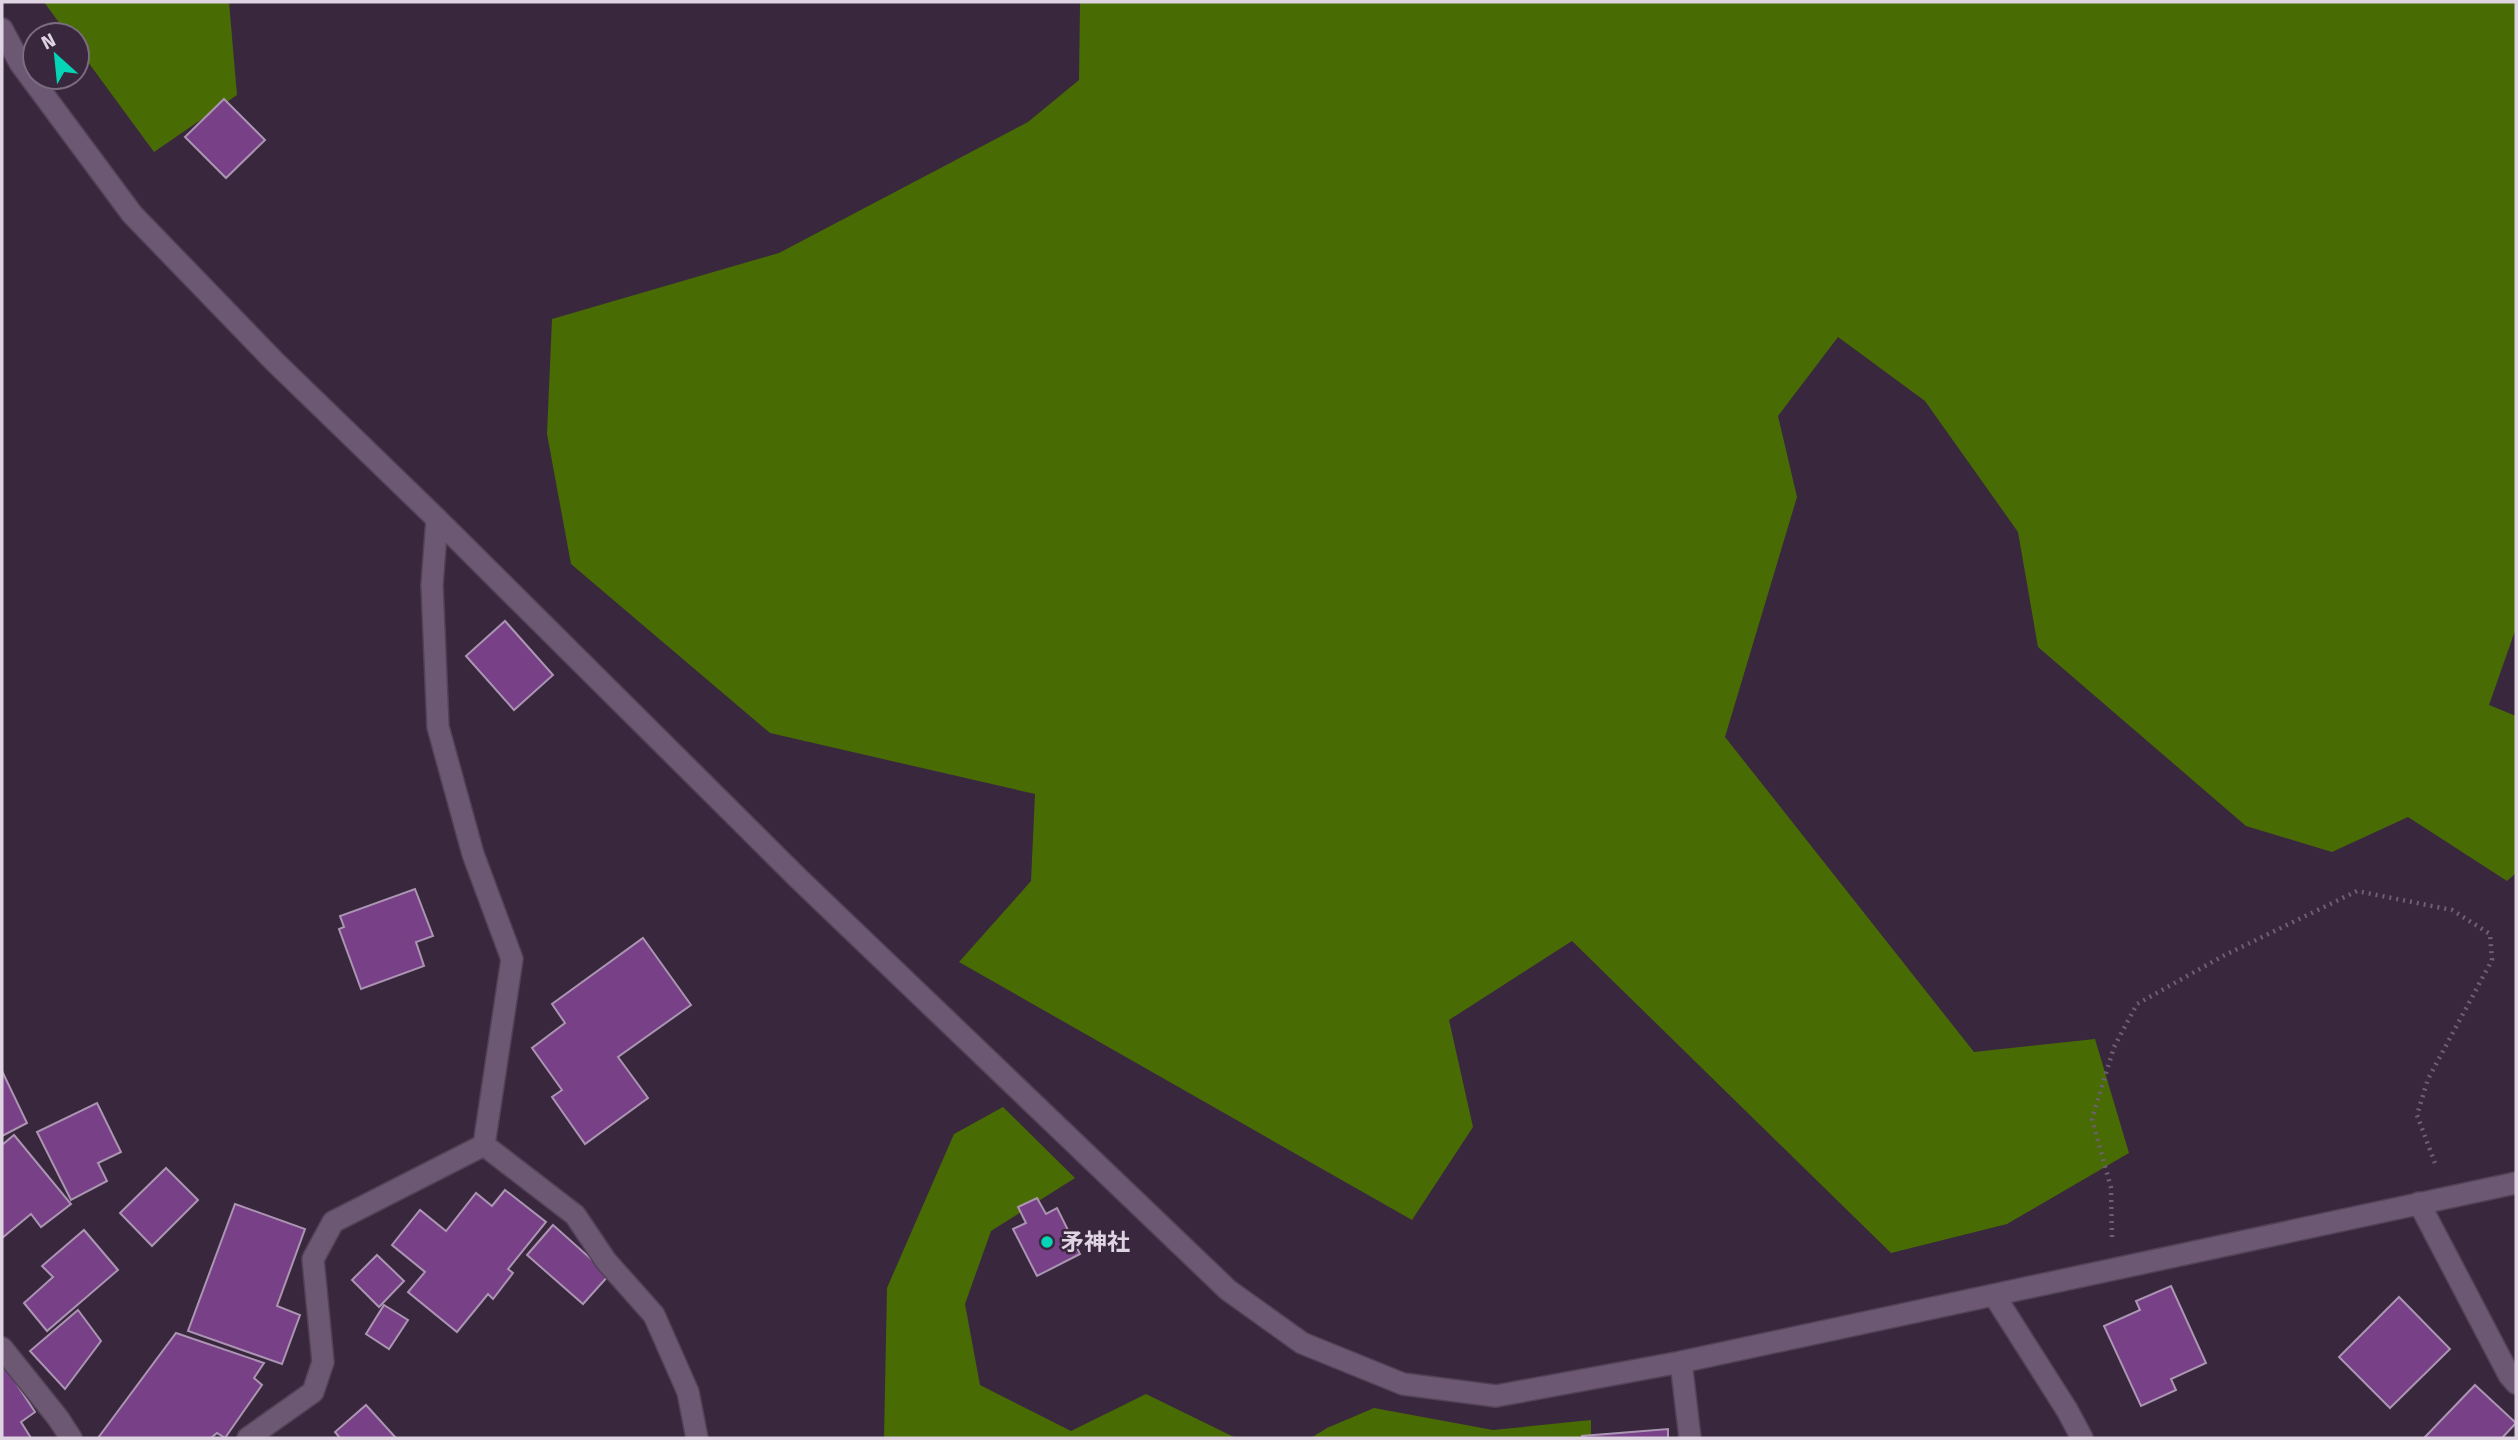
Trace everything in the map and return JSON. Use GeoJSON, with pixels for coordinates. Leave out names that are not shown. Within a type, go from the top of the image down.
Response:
{"type":"FeatureCollection","features":[{"type":"Feature","properties":{"kind":"street"},"geometry":{"type":"LineString","coordinates":[[2,29],[20,63],[132,214],[275,362],[800,880],[1228,1290],[1302,1343],[1403,1384],[1496,1396],[1681,1362],[2516,1183]]}},
{"type":"Feature","properties":{"kind":"street"},"geometry":{"type":"LineString","coordinates":[[437,519],[432,585],[438,727],[473,853],[512,959],[484,1145]]}},
{"type":"Feature","properties":{"kind":"street"},"geometry":{"type":"LineString","coordinates":[[248,1438],[313,1392],[323,1362],[313,1259],[333,1222],[484,1145]]}},
{"type":"Feature","properties":{"kind":"street"},"geometry":{"type":"LineString","coordinates":[[484,1145],[575,1215],[606,1261],[653,1315],[688,1392],[697,1438]]}},
{"type":"Feature","properties":{"kind":"street"},"geometry":{"type":"LineString","coordinates":[[2419,1203],[2509,1374],[2516,1382]]}},
{"type":"Feature","properties":{"kind":"street"},"geometry":{"type":"LineString","coordinates":[[1994,1295],[2082,1438]]}},
{"type":"Feature","properties":{"kind":"street"},"geometry":{"type":"LineString","coordinates":[[2,1348],[71,1438]]}},
{"type":"Feature","properties":{"kind":"street"},"geometry":{"type":"LineString","coordinates":[[1681,1362],[1689,1438]]}},
{"type":"Feature","properties":{"kind":"path"},"geometry":{"type":"LineString","coordinates":[[2112,1270],[2111,1188],[2092,1119],[2114,1047],[2137,1004],[2223,957],[2357,891],[2452,910],[2490,934],[2492,960],[2428,1079],[2417,1115],[2448,1198]]}},
{"type":"Feature","properties":{"kind":"green space"},"geometry":{"type":"Polygon","coordinates":[[[44,2],[229,2],[237,95],[154,152],[91,66],[91,21],[58,21],[44,2]]]}},
{"type":"Feature","properties":{"kind":"green space"},"geometry":{"type":"Polygon","coordinates":[[[1080,2],[2516,2],[2516,628],[2489,705],[2516,716],[2516,873],[2507,881],[2408,817],[2332,852],[2246,826],[2038,647],[2018,532],[1925,401],[1838,337],[1778,416],[1797,497],[1725,737],[1974,1052],[2095,1039],[2129,1153],[2007,1224],[1891,1253],[1572,941],[1449,1020],[1473,1127],[1412,1220],[959,962],[1031,881],[1035,794],[770,733],[571,564],[547,434],[552,319],[779,253],[1028,122],[1079,80],[1080,2]]]}},
{"type":"Feature","properties":{"kind":"green space"},"geometry":{"type":"Polygon","coordinates":[[[1003,1107],[1075,1178],[991,1231],[965,1304],[980,1385],[1071,1431],[1146,1394],[1236,1438],[884,1438],[887,1288],[954,1134],[1003,1107]]]}},
{"type":"Feature","properties":{"kind":"green space"},"geometry":{"type":"Polygon","coordinates":[[[1374,1408],[1493,1430],[1591,1420],[1591,1438],[1311,1438],[1327,1428],[1374,1408]]]}},
{"type":"Feature","properties":{"kind":"building"},"geometry":{"type":"Polygon","coordinates":[[[224,99],[265,140],[226,178],[185,137],[224,99]]]}},
{"type":"Feature","properties":{"kind":"building"},"geometry":{"type":"Polygon","coordinates":[[[505,621],[553,675],[514,710],[466,656],[505,621]]]}},
{"type":"Feature","properties":{"kind":"building"},"geometry":{"type":"Polygon","coordinates":[[[415,889],[433,936],[416,942],[424,966],[361,989],[339,929],[344,927],[340,916],[415,889]]]}},
{"type":"Feature","properties":{"kind":"building"},"geometry":{"type":"Polygon","coordinates":[[[643,938],[691,1005],[618,1057],[648,1098],[585,1144],[552,1097],[562,1090],[532,1048],[565,1023],[552,1004],[643,938]]]}},
{"type":"Feature","properties":{"kind":"building"},"geometry":{"type":"Polygon","coordinates":[[[2,1071],[27,1123],[2,1136],[2,1071]]]}},
{"type":"Feature","properties":{"kind":"building"},"geometry":{"type":"Polygon","coordinates":[[[97,1103],[121,1152],[98,1163],[107,1181],[71,1200],[37,1132],[97,1103]]]}},
{"type":"Feature","properties":{"kind":"building"},"geometry":{"type":"Polygon","coordinates":[[[14,1135],[71,1204],[41,1227],[31,1214],[2,1238],[2,1145],[14,1135]]]}},
{"type":"Feature","properties":{"kind":"building"},"geometry":{"type":"Polygon","coordinates":[[[166,1168],[198,1200],[152,1246],[120,1213],[166,1168]]]}},
{"type":"Feature","properties":{"kind":"building"},"geometry":{"type":"Polygon","coordinates":[[[505,1190],[546,1222],[508,1269],[513,1273],[493,1299],[488,1294],[457,1332],[408,1292],[425,1272],[392,1245],[420,1210],[446,1231],[476,1193],[492,1206],[505,1190]]]}},
{"type":"Feature","properties":{"kind":"building","name":"矛神社"},"geometry":{"type":"Polygon","coordinates":[[[1037,1198],[1046,1214],[1057,1208],[1080,1254],[1037,1276],[1013,1229],[1026,1223],[1018,1207],[1037,1198]]]}},
{"type":"Feature","properties":{"kind":"building"},"geometry":{"type":"Polygon","coordinates":[[[235,1204],[305,1229],[277,1306],[300,1315],[282,1364],[188,1331],[235,1204]]]}},
{"type":"Feature","properties":{"kind":"building"},"geometry":{"type":"Polygon","coordinates":[[[553,1225],[609,1275],[583,1304],[527,1255],[553,1225]]]}},
{"type":"Feature","properties":{"kind":"building"},"geometry":{"type":"Polygon","coordinates":[[[84,1230],[118,1270],[47,1331],[24,1303],[53,1277],[42,1266],[84,1230]]]}},
{"type":"Feature","properties":{"kind":"building"},"geometry":{"type":"Polygon","coordinates":[[[377,1255],[404,1281],[379,1307],[352,1280],[377,1255]]]}},
{"type":"Feature","properties":{"kind":"building"},"geometry":{"type":"Polygon","coordinates":[[[2171,1286],[2206,1363],[2171,1379],[2176,1390],[2141,1406],[2104,1326],[2140,1310],[2136,1301],[2171,1286]]]}},
{"type":"Feature","properties":{"kind":"building"},"geometry":{"type":"Polygon","coordinates":[[[2399,1297],[2450,1349],[2390,1408],[2339,1357],[2399,1297]]]}},
{"type":"Feature","properties":{"kind":"building"},"geometry":{"type":"Polygon","coordinates":[[[384,1305],[408,1320],[389,1349],[366,1334],[384,1305]]]}},
{"type":"Feature","properties":{"kind":"building"},"geometry":{"type":"Polygon","coordinates":[[[78,1310],[101,1341],[65,1389],[30,1351],[78,1310]]]}},
{"type":"Feature","properties":{"kind":"building"},"geometry":{"type":"Polygon","coordinates":[[[176,1333],[264,1363],[254,1378],[262,1385],[225,1438],[217,1433],[211,1438],[98,1438],[176,1333]]]}},
{"type":"Feature","properties":{"kind":"building"},"geometry":{"type":"Polygon","coordinates":[[[4,1365],[35,1412],[21,1422],[31,1438],[2,1438],[4,1365]]]}},
{"type":"Feature","properties":{"kind":"building"},"geometry":{"type":"Polygon","coordinates":[[[2475,1385],[2516,1423],[2502,1438],[2424,1438],[2475,1385]]]}},
{"type":"Feature","properties":{"kind":"building"},"geometry":{"type":"Polygon","coordinates":[[[366,1405],[396,1438],[340,1438],[335,1432],[366,1405]]]}},
{"type":"Feature","properties":{"kind":"building"},"geometry":{"type":"Polygon","coordinates":[[[1668,1429],[1668,1438],[1582,1438],[1582,1436],[1668,1429]]]}},
{"type":"Feature","properties":{"kind":"place","name":"矛神社"},"geometry":{"type":"Point","coordinates":[1047,1242]}}]}
